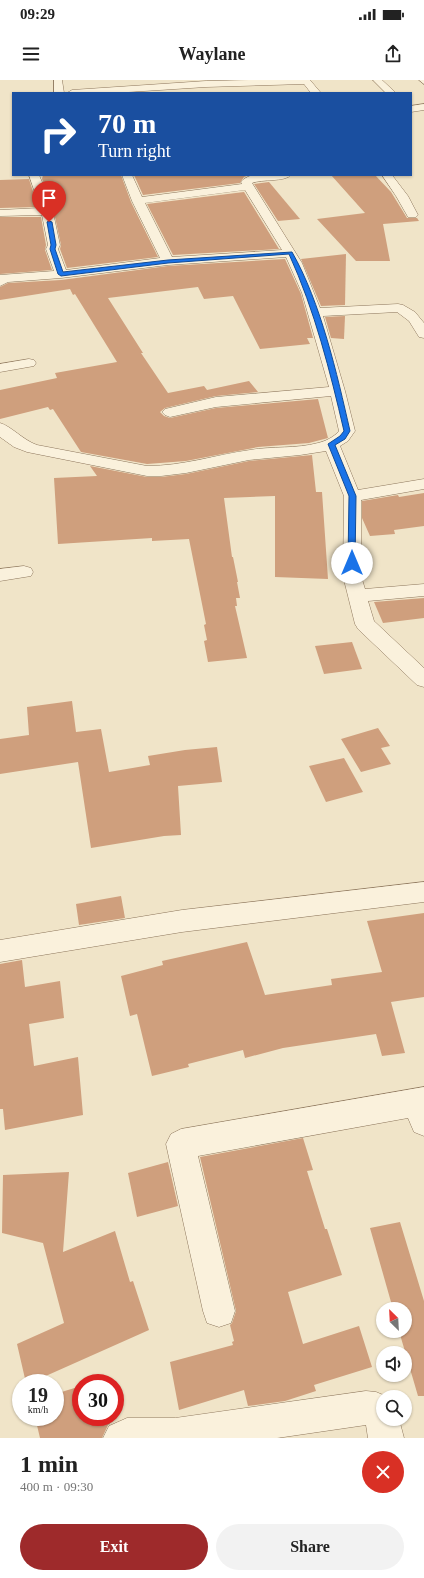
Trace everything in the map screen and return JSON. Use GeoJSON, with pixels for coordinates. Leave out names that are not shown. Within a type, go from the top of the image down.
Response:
{"type":"FeatureCollection","features":[{"type":"Feature","properties":{"kind":"street"},"geometry":{"type":"LineString","coordinates":[[58,80],[59,92]]}},
{"type":"Feature","properties":{"kind":"street"},"geometry":{"type":"LineString","coordinates":[[377,80],[390,92]]}},
{"type":"Feature","properties":{"kind":"street"},"geometry":{"type":"LineString","coordinates":[[107,92],[177,90],[204,82],[306,81],[315,92]]}},
{"type":"Feature","properties":{"kind":"street"},"geometry":{"type":"LineString","coordinates":[[204,82],[215,92]]}},
{"type":"Feature","properties":{"kind":"street"},"geometry":{"type":"LineString","coordinates":[[412,108],[424,108]]}},
{"type":"Feature","properties":{"kind":"street"},"geometry":{"type":"LineString","coordinates":[[34,176],[47,211],[54,245],[52,249],[61,274]]}},
{"type":"Feature","properties":{"kind":"street"},"geometry":{"type":"LineString","coordinates":[[127,176],[138,201],[168,261]]}},
{"type":"Feature","properties":{"kind":"street"},"geometry":{"type":"LineString","coordinates":[[0,428],[11,439],[22,446],[33,449],[147,471],[165,472],[183,470],[249,455],[302,451],[331,444],[343,438],[347,431],[338,391],[315,312],[300,272],[290,253],[246,182],[251,179],[277,176]]}},
{"type":"Feature","properties":{"kind":"street"},"geometry":{"type":"LineString","coordinates":[[388,176],[402,196],[412,215]]}},
{"type":"Feature","properties":{"kind":"street"},"geometry":{"type":"LineString","coordinates":[[138,201],[248,186]]}},
{"type":"Feature","properties":{"kind":"street"},"geometry":{"type":"LineString","coordinates":[[0,213],[47,211]]}},
{"type":"Feature","properties":{"kind":"street"},"geometry":{"type":"LineString","coordinates":[[0,282],[5,278],[61,274],[168,261],[290,253]]}},
{"type":"Feature","properties":{"kind":"street"},"geometry":{"type":"LineString","coordinates":[[315,312],[398,308],[408,312],[424,334]]}},
{"type":"Feature","properties":{"kind":"street"},"geometry":{"type":"LineString","coordinates":[[0,368],[29,363]]}},
{"type":"Feature","properties":{"kind":"street"},"geometry":{"type":"LineString","coordinates":[[170,412],[216,402],[338,391]]}},
{"type":"Feature","properties":{"kind":"street"},"geometry":{"type":"LineString","coordinates":[[331,444],[352,496],[352,576],[365,624],[424,680]]}},
{"type":"Feature","properties":{"kind":"street"},"geometry":{"type":"LineString","coordinates":[[302,451],[343,475]]}},
{"type":"Feature","properties":{"kind":"street"},"geometry":{"type":"LineString","coordinates":[[352,496],[424,484]]}},
{"type":"Feature","properties":{"kind":"street"},"geometry":{"type":"LineString","coordinates":[[0,575],[24,572]]}},
{"type":"Feature","properties":{"kind":"street"},"geometry":{"type":"LineString","coordinates":[[357,596],[424,590]]}},
{"type":"Feature","properties":{"kind":"street"},"geometry":{"type":"LineString","coordinates":[[0,951],[182,921],[424,892]]}},
{"type":"Feature","properties":{"kind":"street"},"geometry":{"type":"LineString","coordinates":[[219,1310],[181,1144],[422,1108]]}},
{"type":"Feature","properties":{"kind":"street"},"geometry":{"type":"LineString","coordinates":[[121,1438],[127,1435],[175,1435],[366,1408],[376,1409],[381,1417],[386,1438]]}},
{"type":"Feature","properties":{"kind":"building"},"geometry":{"type":"Polygon","coordinates":[[[43,176],[121,176],[131,202],[158,257],[67,268],[60,249],[61,245],[52,203],[42,179],[43,176]]]}},
{"type":"Feature","properties":{"kind":"building"},"geometry":{"type":"Polygon","coordinates":[[[134,176],[246,176],[240,183],[143,195],[134,176]]]}},
{"type":"Feature","properties":{"kind":"building"},"geometry":{"type":"Polygon","coordinates":[[[332,176],[376,176],[391,192],[407,218],[417,218],[419,221],[383,224],[390,261],[356,261],[317,219],[365,213],[332,176]]]}},
{"type":"Feature","properties":{"kind":"building"},"geometry":{"type":"Polygon","coordinates":[[[29,179],[38,207],[0,208],[0,180],[29,179]]]}},
{"type":"Feature","properties":{"kind":"building"},"geometry":{"type":"Polygon","coordinates":[[[269,182],[300,219],[278,221],[254,184],[269,182]]]}},
{"type":"Feature","properties":{"kind":"building"},"geometry":{"type":"Polygon","coordinates":[[[244,192],[279,249],[173,255],[147,204],[244,192]]]}},
{"type":"Feature","properties":{"kind":"building"},"geometry":{"type":"Polygon","coordinates":[[[0,217],[41,217],[46,245],[45,250],[52,270],[0,274],[0,217]]]}},
{"type":"Feature","properties":{"kind":"building"},"geometry":{"type":"Polygon","coordinates":[[[346,254],[345,305],[321,306],[301,259],[346,254]]]}},
{"type":"Feature","properties":{"kind":"building"},"geometry":{"type":"Polygon","coordinates":[[[285,259],[301,294],[313,338],[307,338],[310,344],[260,349],[233,296],[204,299],[198,287],[108,298],[143,353],[141,353],[168,393],[204,386],[207,390],[249,381],[258,392],[216,396],[165,408],[160,412],[164,416],[170,418],[216,408],[318,399],[328,438],[309,443],[258,447],[186,461],[147,464],[81,452],[53,409],[50,410],[48,407],[0,419],[0,390],[57,378],[55,373],[117,362],[75,294],[73,295],[70,289],[0,300],[0,287],[8,283],[61,280],[168,266],[285,259]]]}},
{"type":"Feature","properties":{"kind":"building"},"geometry":{"type":"Polygon","coordinates":[[[345,316],[344,339],[331,338],[325,317],[345,316]]]}},
{"type":"Feature","properties":{"kind":"building"},"geometry":{"type":"Polygon","coordinates":[[[312,455],[316,492],[322,492],[328,579],[275,577],[275,496],[224,498],[232,557],[240,598],[236,598],[237,606],[235,606],[247,658],[208,662],[204,641],[207,640],[204,625],[206,624],[189,539],[152,541],[152,538],[58,544],[54,478],[97,476],[90,466],[147,477],[161,477],[186,474],[249,461],[312,455]]]}},
{"type":"Feature","properties":{"kind":"building"},"geometry":{"type":"Polygon","coordinates":[[[424,493],[424,526],[394,530],[395,534],[370,536],[362,518],[362,501],[398,495],[399,497],[424,493]]]}},
{"type":"Feature","properties":{"kind":"building"},"geometry":{"type":"Polygon","coordinates":[[[424,598],[424,618],[383,623],[374,602],[424,598]]]}},
{"type":"Feature","properties":{"kind":"building"},"geometry":{"type":"Polygon","coordinates":[[[352,642],[362,669],[324,674],[315,646],[352,642]]]}},
{"type":"Feature","properties":{"kind":"building"},"geometry":{"type":"Polygon","coordinates":[[[72,701],[76,732],[101,729],[109,772],[150,765],[148,756],[217,747],[222,782],[178,786],[181,835],[164,836],[91,848],[78,762],[0,774],[0,739],[29,735],[27,707],[72,701]]]}},
{"type":"Feature","properties":{"kind":"building"},"geometry":{"type":"Polygon","coordinates":[[[378,728],[390,746],[381,748],[391,764],[361,772],[341,739],[378,728]]]}},
{"type":"Feature","properties":{"kind":"building"},"geometry":{"type":"Polygon","coordinates":[[[344,758],[363,792],[326,802],[309,766],[344,758]]]}},
{"type":"Feature","properties":{"kind":"building"},"geometry":{"type":"Polygon","coordinates":[[[121,896],[125,918],[79,925],[76,904],[121,896]]]}},
{"type":"Feature","properties":{"kind":"building"},"geometry":{"type":"Polygon","coordinates":[[[424,913],[424,997],[391,1002],[405,1053],[382,1056],[376,1034],[283,1048],[245,1058],[243,1050],[188,1064],[189,1067],[152,1076],[137,1014],[130,1016],[121,976],[163,965],[162,961],[247,942],[265,995],[332,985],[331,979],[382,972],[367,921],[424,913]]]}},
{"type":"Feature","properties":{"kind":"building"},"geometry":{"type":"Polygon","coordinates":[[[22,960],[25,987],[60,981],[64,1018],[29,1024],[34,1066],[78,1057],[83,1115],[5,1130],[3,1109],[0,1109],[0,964],[22,960]]]}},
{"type":"Feature","properties":{"kind":"building"},"geometry":{"type":"Polygon","coordinates":[[[303,1138],[313,1170],[307,1171],[325,1229],[327,1229],[342,1275],[288,1292],[303,1344],[359,1326],[372,1367],[314,1385],[316,1391],[285,1401],[248,1406],[244,1390],[179,1410],[170,1362],[233,1345],[232,1342],[234,1341],[230,1325],[236,1311],[200,1157],[303,1138]]]}},
{"type":"Feature","properties":{"kind":"building"},"geometry":{"type":"Polygon","coordinates":[[[168,1162],[178,1206],[137,1217],[128,1173],[168,1162]]]}},
{"type":"Feature","properties":{"kind":"building"},"geometry":{"type":"Polygon","coordinates":[[[69,1172],[63,1252],[115,1231],[130,1282],[133,1281],[149,1330],[50,1374],[24,1374],[17,1344],[64,1323],[43,1243],[2,1233],[3,1175],[69,1172]]]}},
{"type":"Feature","properties":{"kind":"building"},"geometry":{"type":"Polygon","coordinates":[[[400,1222],[424,1301],[424,1396],[418,1396],[412,1375],[412,1346],[403,1346],[401,1338],[412,1338],[412,1302],[391,1302],[370,1228],[400,1222]]]}},
{"type":"Feature","properties":{"kind":"building"},"geometry":{"type":"Polygon","coordinates":[[[72,1389],[72,1426],[108,1426],[102,1438],[40,1438],[37,1426],[64,1426],[64,1391],[72,1389]]]}},
{"type":"Feature","properties":{"kind":"route"},"geometry":{"type":"LineString","coordinates":[[49,222],[54,245],[52,249],[61,274],[168,261],[290,253],[298,266],[315,312],[338,391],[347,431],[343,438],[331,444],[352,496],[352,563]]}}]}
